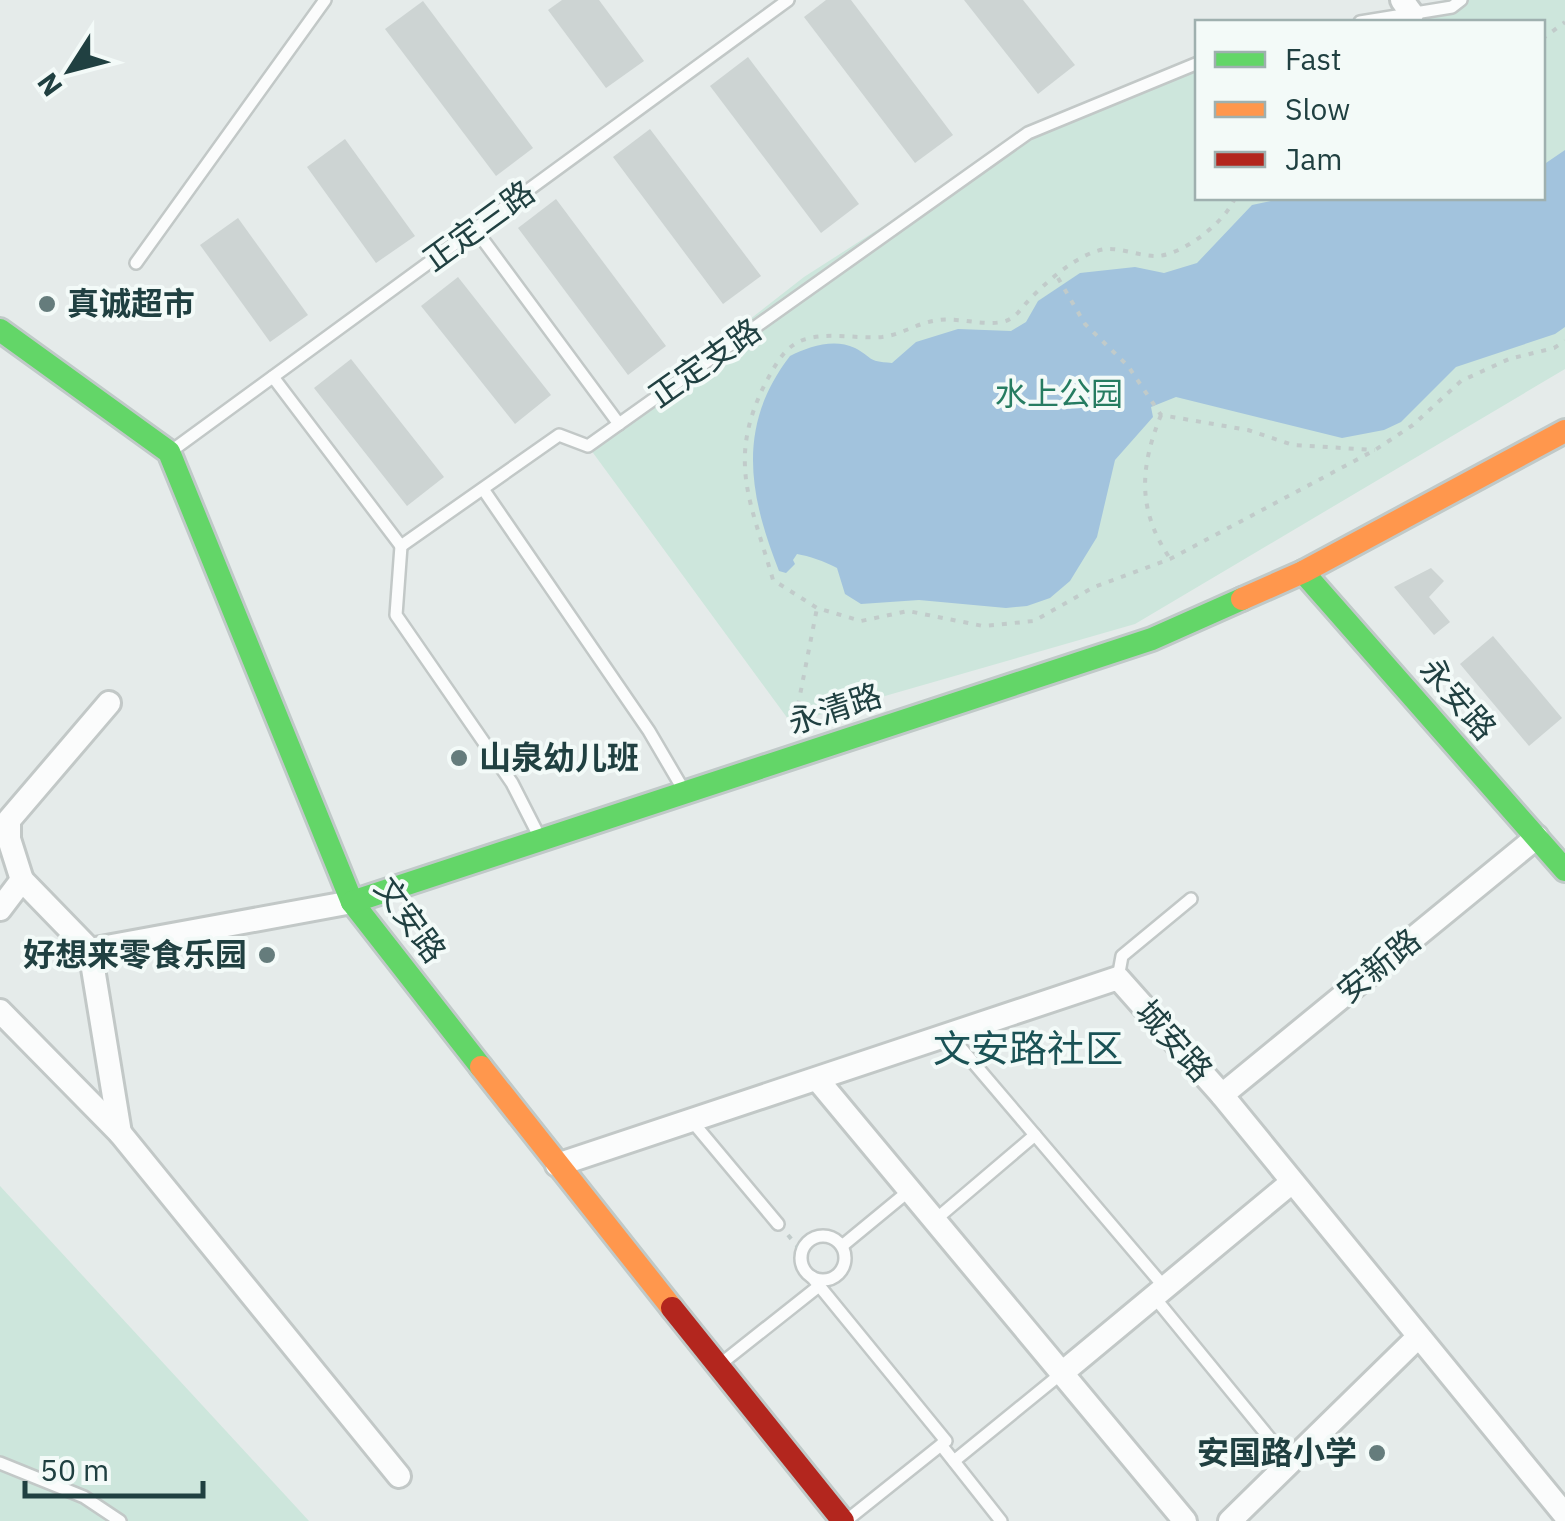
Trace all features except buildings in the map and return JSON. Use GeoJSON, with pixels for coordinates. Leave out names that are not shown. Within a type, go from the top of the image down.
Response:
{"type":"FeatureCollection","features":[{"type":"Feature","properties":{"kind":"street"},"geometry":{"type":"LineString","coordinates":[[0,330],[170,452]]}},
{"type":"Feature","properties":{"kind":"street","name":"永清路"},"geometry":{"type":"LineString","coordinates":[[90,950],[352,902],[1152,639],[1303,572],[1565,431]]}},
{"type":"Feature","properties":{"kind":"street","name":"文安路"},"geometry":{"type":"LineString","coordinates":[[170,452],[352,902],[557,1165],[844,1521]]}},
{"type":"Feature","properties":{"kind":"street","name":"永安路"},"geometry":{"type":"LineString","coordinates":[[1303,572],[1565,870]]}},
{"type":"Feature","properties":{"kind":"street"},"geometry":{"type":"LineString","coordinates":[[109,703],[10,820],[9,839],[22,880],[90,950],[120,1133]]}},
{"type":"Feature","properties":{"kind":"street","name":"安新路"},"geometry":{"type":"LineString","coordinates":[[1222,1095],[1536,837]]}},
{"type":"Feature","properties":{"kind":"street"},"geometry":{"type":"LineString","coordinates":[[0,909],[22,880]]}},
{"type":"Feature","properties":{"kind":"street","name":"城安路"},"geometry":{"type":"LineString","coordinates":[[557,1165],[1118,978],[1222,1095],[1565,1516]]}},
{"type":"Feature","properties":{"kind":"street"},"geometry":{"type":"LineString","coordinates":[[0,1011],[120,1133],[399,1476]]}},
{"type":"Feature","properties":{"kind":"street"},"geometry":{"type":"LineString","coordinates":[[817,1078],[1185,1521]]}},
{"type":"Feature","properties":{"kind":"street"},"geometry":{"type":"LineString","coordinates":[[1062,1373],[1292,1182]]}},
{"type":"Feature","properties":{"kind":"street"},"geometry":{"type":"LineString","coordinates":[[1230,1521],[1417,1338]]}},
{"type":"Feature","properties":{"kind":"lane"},"geometry":{"type":"LineString","coordinates":[[136,262],[325,0]]}},
{"type":"Feature","properties":{"kind":"lane","name":"正定三路"},"geometry":{"type":"LineString","coordinates":[[170,452],[788,0]]}},
{"type":"Feature","properties":{"kind":"lane"},"geometry":{"type":"LineString","coordinates":[[1366,20],[1407,7],[1452,7],[1461,0]]}},
{"type":"Feature","properties":{"kind":"lane","name":"正定支路"},"geometry":{"type":"LineString","coordinates":[[401,546],[559,436],[588,446],[1028,133],[1195,64]]}},
{"type":"Feature","properties":{"kind":"lane"},"geometry":{"type":"LineString","coordinates":[[475,229],[619,424]]}},
{"type":"Feature","properties":{"kind":"lane"},"geometry":{"type":"LineString","coordinates":[[273,376],[401,546],[396,615],[512,783],[541,840]]}},
{"type":"Feature","properties":{"kind":"lane"},"geometry":{"type":"LineString","coordinates":[[483,488],[649,731],[685,792]]}},
{"type":"Feature","properties":{"kind":"lane"},"geometry":{"type":"LineString","coordinates":[[1118,978],[1122,956],[1191,899]]}},
{"type":"Feature","properties":{"kind":"lane"},"geometry":{"type":"LineString","coordinates":[[949,1034],[1035,1135],[1290,1463]]}},
{"type":"Feature","properties":{"kind":"lane"},"geometry":{"type":"LineString","coordinates":[[691,1120],[778,1224]]}},
{"type":"Feature","properties":{"kind":"lane"},"geometry":{"type":"LineString","coordinates":[[935,1220],[1035,1135]]}},
{"type":"Feature","properties":{"kind":"lane"},"geometry":{"type":"LineString","coordinates":[[842,1246],[910,1190]]}},
{"type":"Feature","properties":{"kind":"lane"},"geometry":{"type":"LineString","coordinates":[[842,1246],[823,1236],[805,1245],[801,1259],[946,1440],[844,1521]]}},
{"type":"Feature","properties":{"kind":"lane"},"geometry":{"type":"LineString","coordinates":[[718,1366],[816,1281],[839,1273],[845,1260],[842,1246]]}},
{"type":"Feature","properties":{"kind":"lane"},"geometry":{"type":"LineString","coordinates":[[954,1460],[1062,1373]]}},
{"type":"Feature","properties":{"kind":"lane"},"geometry":{"type":"LineString","coordinates":[[941,1444],[1001,1521]]}},
{"type":"Feature","properties":{"kind":"lane"},"geometry":{"type":"LineString","coordinates":[[0,1462],[84,1496],[120,1521]]}},
{"type":"Feature","properties":{"kind":"path"},"geometry":{"type":"LineString","coordinates":[[1233,200],[1216,224],[1174,252],[1157,256],[1105,249],[1079,259],[1030,297],[1013,319],[996,324],[935,320],[886,336],[803,339],[780,355],[755,404],[745,444],[743,474],[773,580],[818,608],[861,622],[908,611],[983,626],[1034,621],[1094,586],[1170,558],[1375,450],[1412,425],[1461,381],[1509,359],[1554,348],[1565,341]]}},
{"type":"Feature","properties":{"kind":"path"},"geometry":{"type":"LineString","coordinates":[[1057,276],[1085,324],[1128,366],[1161,415],[1219,423],[1293,445],[1375,450]]}},
{"type":"Feature","properties":{"kind":"path"},"geometry":{"type":"LineString","coordinates":[[1161,415],[1148,448],[1143,485],[1156,537],[1170,558]]}},
{"type":"Feature","properties":{"kind":"path"},"geometry":{"type":"LineString","coordinates":[[787,759],[818,608]]}},
{"type":"Feature","properties":{"kind":"green space","name":"水上公园"},"geometry":{"type":"Polygon","coordinates":[[[1461,0],[1565,0],[1565,369],[1135,624],[791,723],[588,446],[804,277],[1038,127],[1195,64],[1195,200],[1545,200],[1545,20],[1369,20],[1461,0]]]}},
{"type":"Feature","properties":{"kind":"green space"},"geometry":{"type":"Polygon","coordinates":[[[0,1186],[309,1521],[0,1521],[0,1186]]]}},
{"type":"Feature","properties":{"kind":"water"},"geometry":{"type":"Polygon","coordinates":[[[1565,150],[1565,327],[1555,334],[1456,367],[1401,422],[1384,430],[1342,438],[1176,397],[1151,407],[1153,417],[1115,460],[1097,537],[1070,581],[1050,598],[1027,606],[1006,608],[919,600],[861,604],[845,594],[837,568],[822,561],[797,554],[795,564],[786,573],[779,571],[760,515],[753,461],[761,408],[790,356],[813,347],[838,344],[855,348],[873,360],[892,363],[916,342],[958,329],[1011,331],[1026,322],[1038,301],[1080,273],[1135,267],[1164,273],[1197,263],[1252,205],[1276,200],[1545,200],[1545,164],[1565,150]]]}},
{"type":"Feature","properties":{"kind":"traffic: fast"},"geometry":{"type":"LineString","coordinates":[[0,330],[169,452],[352,902],[481,1067]]}},
{"type":"Feature","properties":{"kind":"traffic: fast"},"geometry":{"type":"LineString","coordinates":[[1303,572],[1565,870]]}},
{"type":"Feature","properties":{"kind":"traffic: fast"},"geometry":{"type":"LineString","coordinates":[[352,902],[1152,639],[1242,599]]}},
{"type":"Feature","properties":{"kind":"traffic: slow"},"geometry":{"type":"LineString","coordinates":[[1242,599],[1303,572],[1565,431]]}},
{"type":"Feature","properties":{"kind":"traffic: slow"},"geometry":{"type":"LineString","coordinates":[[481,1067],[672,1308]]}},
{"type":"Feature","properties":{"kind":"traffic: jam"},"geometry":{"type":"LineString","coordinates":[[672,1308],[843,1521]]}},
{"type":"Feature","properties":{"kind":"place","name":"真诚超市"},"geometry":{"type":"Point","coordinates":[47,304]}},
{"type":"Feature","properties":{"kind":"place","name":"山泉幼儿班"},"geometry":{"type":"Point","coordinates":[459,758]}},
{"type":"Feature","properties":{"kind":"place","name":"好想来零食乐园"},"geometry":{"type":"Point","coordinates":[267,955]}},
{"type":"Feature","properties":{"kind":"place","name":"安国路小学"},"geometry":{"type":"Point","coordinates":[1377,1453]}},
{"type":"Feature","properties":{"kind":"district","name":"文安路社区"},"geometry":{"type":"Point","coordinates":[1028,1049]}}]}
